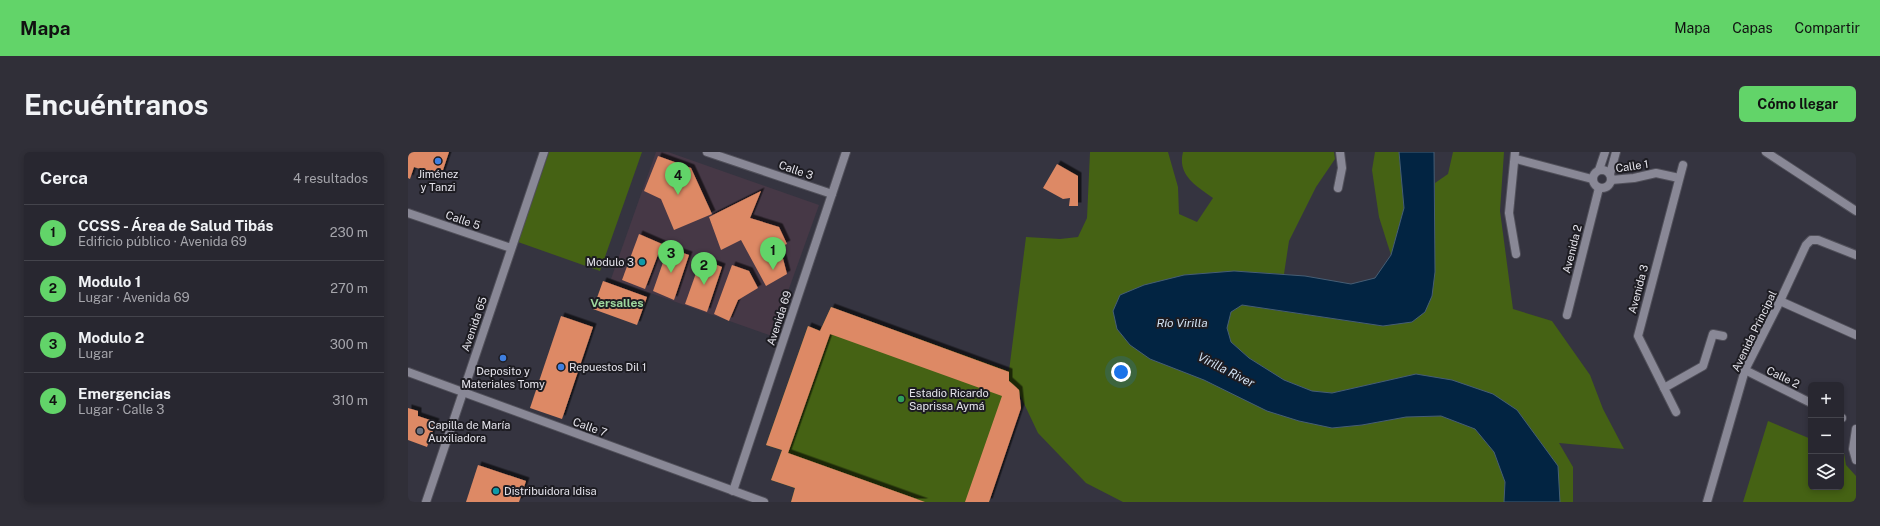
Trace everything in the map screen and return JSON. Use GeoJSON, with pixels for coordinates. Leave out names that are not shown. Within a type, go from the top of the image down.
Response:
{"type":"FeatureCollection","features":[{"type":"Feature","properties":{"kind":"street","name":"Avenida 65"},"geometry":{"type":"LineString","coordinates":[[426,502],[544,152]]}},
{"type":"Feature","properties":{"kind":"street","name":"Calle 3"},"geometry":{"type":"LineString","coordinates":[[707,152],[832,194]]}},
{"type":"Feature","properties":{"kind":"street","name":"Avenida 69"},"geometry":{"type":"LineString","coordinates":[[733,490],[846,152]]}},
{"type":"Feature","properties":{"kind":"street"},"geometry":{"type":"LineString","coordinates":[[1338,188],[1342,168],[1340,152]]}},
{"type":"Feature","properties":{"kind":"street"},"geometry":{"type":"LineString","coordinates":[[1599,170],[1605,152]]}},
{"type":"Feature","properties":{"kind":"street"},"geometry":{"type":"LineString","coordinates":[[1610,177],[1605,170],[1599,170],[1594,173],[1592,179],[1594,184],[1599,188],[1608,186],[1616,152]]}},
{"type":"Feature","properties":{"kind":"street"},"geometry":{"type":"LineString","coordinates":[[1766,152],[1856,211]]}},
{"type":"Feature","properties":{"kind":"street"},"geometry":{"type":"LineString","coordinates":[[1516,254],[1509,213],[1510,185],[1516,156],[1592,179]]}},
{"type":"Feature","properties":{"kind":"street","name":"Avenida 3"},"geometry":{"type":"LineString","coordinates":[[1676,412],[1638,336],[1683,166]]}},
{"type":"Feature","properties":{"kind":"street","name":"Calle 1"},"geometry":{"type":"LineString","coordinates":[[1610,177],[1634,178],[1656,173],[1679,178]]}},
{"type":"Feature","properties":{"kind":"street","name":"Avenida 2"},"geometry":{"type":"LineString","coordinates":[[1567,315],[1599,188]]}},
{"type":"Feature","properties":{"kind":"street","name":"Calle 5"},"geometry":{"type":"LineString","coordinates":[[408,213],[511,248]]}},
{"type":"Feature","properties":{"kind":"street","name":"Avenida Principal"},"geometry":{"type":"LineString","coordinates":[[1707,502],[1745,370],[1809,242],[1811,240],[1818,240],[1856,255]]}},
{"type":"Feature","properties":{"kind":"street"},"geometry":{"type":"LineString","coordinates":[[1780,301],[1856,334]]}},
{"type":"Feature","properties":{"kind":"street"},"geometry":{"type":"LineString","coordinates":[[1664,388],[1703,366],[1713,334],[1723,336]]}},
{"type":"Feature","properties":{"kind":"street","name":"Calle 2"},"geometry":{"type":"LineString","coordinates":[[1745,370],[1808,402]]}},
{"type":"Feature","properties":{"kind":"street","name":"Calle 7"},"geometry":{"type":"LineString","coordinates":[[408,372],[764,502]]}},
{"type":"Feature","properties":{"kind":"street"},"geometry":{"type":"LineString","coordinates":[[1856,428],[1853,448],[1856,460]]}},
{"type":"Feature","properties":{"kind":"shaded area"},"geometry":{"type":"Polygon","coordinates":[[[656,152],[668,152],[819,205],[772,336],[611,279],[656,152]]]}},
{"type":"Feature","properties":{"kind":"green space"},"geometry":{"type":"Polygon","coordinates":[[[549,152],[642,152],[600,271],[518,242],[549,152]]]}},
{"type":"Feature","properties":{"kind":"green space"},"geometry":{"type":"Polygon","coordinates":[[[1090,152],[1168,152],[1178,187],[1179,214],[1197,222],[1213,198],[1194,184],[1185,173],[1182,160],[1183,152],[1334,152],[1335,159],[1316,187],[1289,241],[1284,274],[1234,271],[1184,275],[1150,359],[1332,428],[1362,425],[1406,417],[1441,416],[1475,429],[1494,452],[1505,482],[1504,502],[1123,502],[1086,483],[1038,433],[1019,393],[989,502],[791,502],[795,488],[771,480],[782,450],[766,445],[808,326],[820,331],[831,307],[1009,371],[1026,237],[1060,239],[1078,237],[1087,218],[1090,152]]]}},
{"type":"Feature","properties":{"kind":"green space"},"geometry":{"type":"Polygon","coordinates":[[[1375,152],[1399,152],[1404,208],[1391,255],[1379,217],[1372,170],[1375,152]]]}},
{"type":"Feature","properties":{"kind":"green space"},"geometry":{"type":"Polygon","coordinates":[[[1453,152],[1504,152],[1500,211],[1513,309],[1552,321],[1590,375],[1603,409],[1624,449],[1559,443],[1573,467],[1573,502],[1560,502],[1560,500],[1416,374],[1332,393],[1312,391],[1284,380],[1249,358],[1231,342],[1227,328],[1231,312],[1242,305],[1383,326],[1435,272],[1435,183],[1448,174],[1453,152]]]}},
{"type":"Feature","properties":{"kind":"green space"},"geometry":{"type":"Polygon","coordinates":[[[1768,421],[1808,438],[1808,490],[1844,490],[1844,453],[1846,465],[1856,476],[1856,502],[1743,502],[1768,421]]]}},
{"type":"Feature","properties":{"kind":"water","name":"Río Virilla"},"geometry":{"type":"Polygon","coordinates":[[[1399,152],[1434,152],[1435,272],[1432,296],[1425,312],[1412,322],[1383,326],[1242,305],[1231,312],[1227,328],[1231,342],[1249,358],[1284,380],[1312,391],[1332,393],[1416,374],[1452,380],[1493,394],[1517,410],[1558,466],[1560,502],[1504,502],[1505,482],[1494,452],[1475,429],[1441,416],[1406,417],[1362,425],[1332,428],[1299,421],[1267,411],[1204,380],[1150,359],[1130,345],[1117,329],[1113,311],[1120,295],[1144,285],[1184,275],[1234,271],[1305,276],[1351,284],[1375,278],[1391,255],[1404,208],[1399,152]]]}},
{"type":"Feature","properties":{"kind":"building"},"geometry":{"type":"Polygon","coordinates":[[[408,152],[449,152],[441,176],[414,167],[410,179],[408,178],[408,152]]]}},
{"type":"Feature","properties":{"kind":"building"},"geometry":{"type":"Polygon","coordinates":[[[658,156],[691,168],[712,214],[674,230],[661,199],[644,191],[658,156]]]}},
{"type":"Feature","properties":{"kind":"building"},"geometry":{"type":"Polygon","coordinates":[[[1057,164],[1078,176],[1078,206],[1069,206],[1070,198],[1063,199],[1043,188],[1057,164]]]}},
{"type":"Feature","properties":{"kind":"building"},"geometry":{"type":"Polygon","coordinates":[[[761,191],[750,218],[779,227],[787,244],[780,247],[787,274],[766,286],[741,240],[721,250],[709,217],[761,191]]]}},
{"type":"Feature","properties":{"kind":"building","name":"Modulo 3"},"geometry":{"type":"Polygon","coordinates":[[[639,234],[662,244],[645,289],[622,280],[639,234]]]}},
{"type":"Feature","properties":{"kind":"building"},"geometry":{"type":"Polygon","coordinates":[[[668,248],[689,255],[674,300],[653,291],[668,248]]]}},
{"type":"Feature","properties":{"kind":"building"},"geometry":{"type":"Polygon","coordinates":[[[701,259],[722,267],[707,312],[685,304],[701,259]]]}},
{"type":"Feature","properties":{"kind":"building"},"geometry":{"type":"Polygon","coordinates":[[[732,265],[749,271],[758,288],[738,300],[729,321],[714,314],[732,265]]]}},
{"type":"Feature","properties":{"kind":"building"},"geometry":{"type":"Polygon","coordinates":[[[603,281],[647,297],[637,325],[593,309],[603,281]]]}},
{"type":"Feature","properties":{"kind":"building"},"geometry":{"type":"Polygon","coordinates":[[[831,307],[1009,372],[1009,381],[1019,390],[1021,408],[989,502],[965,502],[1002,396],[830,334],[788,453],[925,502],[791,502],[795,488],[771,480],[782,450],[766,445],[808,326],[820,331],[831,307]]]}},
{"type":"Feature","properties":{"kind":"building","name":"Repuestos Dil 1"},"geometry":{"type":"Polygon","coordinates":[[[561,316],[593,327],[562,419],[530,408],[561,316]]]}},
{"type":"Feature","properties":{"kind":"building","name":"Capilla de María Auxiliadora"},"geometry":{"type":"Polygon","coordinates":[[[408,408],[418,411],[418,416],[436,422],[427,447],[408,440],[408,408]]]}},
{"type":"Feature","properties":{"kind":"building","name":"Distribuidora Idisa"},"geometry":{"type":"Polygon","coordinates":[[[478,465],[526,481],[519,502],[466,502],[478,465]]]}},
{"type":"Feature","properties":{"kind":"place","name":"Jiménez y Tanzi"},"geometry":{"type":"Point","coordinates":[438,161]}},
{"type":"Feature","properties":{"kind":"place","name":"Emergencias"},"geometry":{"type":"Point","coordinates":[678,195]}},
{"type":"Feature","properties":{"kind":"place","name":"Modulo 3"},"geometry":{"type":"Point","coordinates":[642,262]}},
{"type":"Feature","properties":{"kind":"place","name":"CCSS - Área de Salud Tibás"},"geometry":{"type":"Point","coordinates":[773,270]}},
{"type":"Feature","properties":{"kind":"place","name":"Modulo 2"},"geometry":{"type":"Point","coordinates":[671,273]}},
{"type":"Feature","properties":{"kind":"place","name":"Modulo 1"},"geometry":{"type":"Point","coordinates":[704,285]}},
{"type":"Feature","properties":{"kind":"place","name":"Deposito y Materiales Tomy"},"geometry":{"type":"Point","coordinates":[503,358]}},
{"type":"Feature","properties":{"kind":"place","name":"Repuestos Dil 1"},"geometry":{"type":"Point","coordinates":[561,367]}},
{"type":"Feature","properties":{"kind":"place","name":"Estadio Ricardo Saprissa Aymá"},"geometry":{"type":"Point","coordinates":[901,399]}},
{"type":"Feature","properties":{"kind":"place","name":"Capilla de María Auxiliadora"},"geometry":{"type":"Point","coordinates":[420,431]}},
{"type":"Feature","properties":{"kind":"place","name":"Distribuidora Idisa"},"geometry":{"type":"Point","coordinates":[496,491]}},
{"type":"Feature","properties":{"kind":"district","name":"Versalles"},"geometry":{"type":"Point","coordinates":[617,303]}},
{"type":"Feature","properties":{"kind":"water label","name":"Virilla River"},"geometry":{"type":"Point","coordinates":[1226,370]}}]}
